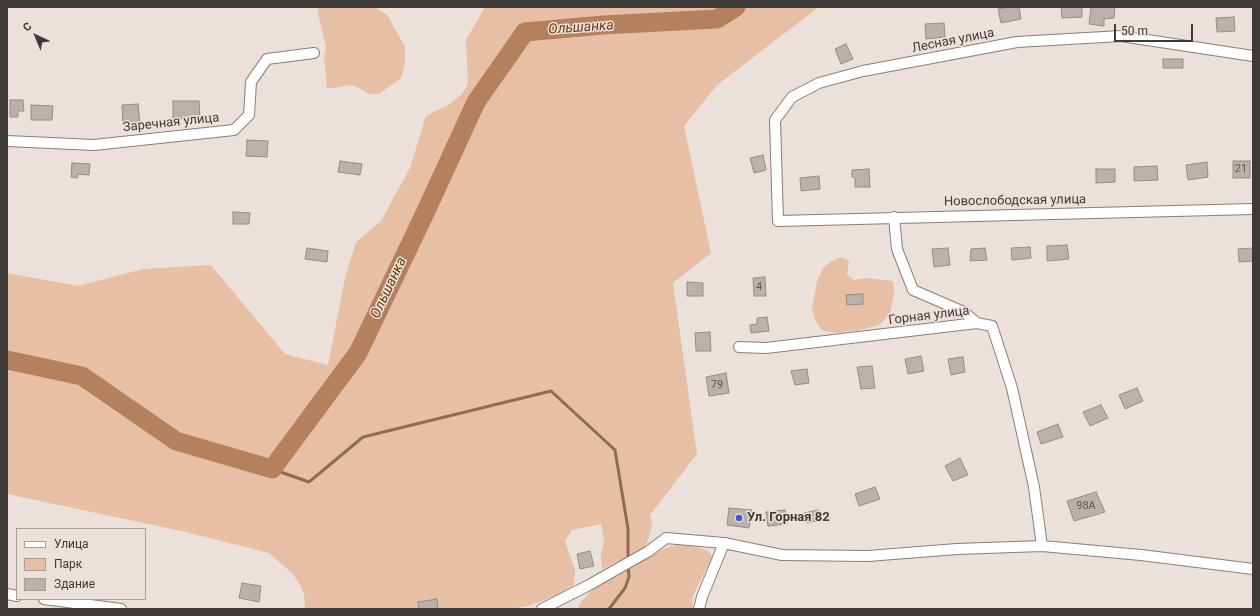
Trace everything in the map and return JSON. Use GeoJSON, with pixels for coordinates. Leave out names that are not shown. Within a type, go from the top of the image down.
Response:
{"type":"FeatureCollection","features":[{"type":"Feature","properties":{"kind":"street","name":"Лесная улица"},"geometry":{"type":"LineString","coordinates":[[778,221],[775,120],[792,97],[818,83],[863,71],[1016,42],[1121,36],[1253,56]]}},
{"type":"Feature","properties":{"kind":"street","name":"Заречная улица"},"geometry":{"type":"LineString","coordinates":[[7,141],[94,145],[234,130],[248,114],[251,82],[267,59],[314,53]]}},
{"type":"Feature","properties":{"kind":"street","name":"Новослободская улица"},"geometry":{"type":"LineString","coordinates":[[778,221],[1253,209]]}},
{"type":"Feature","properties":{"kind":"street"},"geometry":{"type":"LineString","coordinates":[[894,217],[897,249],[914,290],[964,312],[977,323]]}},
{"type":"Feature","properties":{"kind":"street","name":"Горная улица"},"geometry":{"type":"LineString","coordinates":[[739,347],[766,348],[977,323],[992,326],[1012,388],[1034,487],[1042,546]]}},
{"type":"Feature","properties":{"kind":"street"},"geometry":{"type":"LineString","coordinates":[[542,609],[589,585],[649,551],[666,538],[724,543],[782,555],[868,556],[957,549],[1042,546],[1141,555],[1253,569]]}},
{"type":"Feature","properties":{"kind":"street"},"geometry":{"type":"LineString","coordinates":[[699,609],[702,597],[724,543]]}},
{"type":"Feature","properties":{"kind":"street"},"geometry":{"type":"LineString","coordinates":[[52,600],[122,609]]}},
{"type":"Feature","properties":{"kind":"green space"},"geometry":{"type":"Polygon","coordinates":[[[318,7],[375,7],[388,16],[405,47],[405,63],[401,78],[379,94],[369,94],[350,85],[327,88],[324,57],[326,47],[318,7]]]}},
{"type":"Feature","properties":{"kind":"green space"},"geometry":{"type":"Polygon","coordinates":[[[485,7],[819,7],[717,85],[684,126],[711,253],[673,283],[697,454],[650,515],[652,525],[644,549],[602,569],[601,554],[604,541],[601,524],[572,530],[565,541],[575,570],[574,585],[555,596],[528,606],[509,609],[305,609],[304,594],[299,583],[293,574],[269,553],[181,531],[7,494],[7,273],[78,286],[143,269],[211,265],[285,354],[328,365],[345,278],[356,242],[381,221],[410,168],[426,116],[448,105],[462,94],[468,84],[466,40],[485,7]]]}},
{"type":"Feature","properties":{"kind":"green space"},"geometry":{"type":"Polygon","coordinates":[[[842,257],[849,261],[847,275],[854,280],[866,278],[893,281],[894,293],[890,314],[879,325],[860,330],[835,333],[822,330],[815,320],[812,309],[817,281],[823,268],[831,261],[842,257]]]}},
{"type":"Feature","properties":{"kind":"green space"},"geometry":{"type":"Polygon","coordinates":[[[678,544],[697,547],[709,551],[712,557],[693,596],[692,609],[578,609],[581,602],[592,590],[661,550],[678,544]]]}},
{"type":"Feature","properties":{"kind":"building"},"geometry":{"type":"Polygon","coordinates":[[[1019,7],[1021,19],[1001,23],[998,9],[1019,7]]]}},
{"type":"Feature","properties":{"kind":"building"},"geometry":{"type":"Polygon","coordinates":[[[1061,7],[1082,7],[1082,17],[1062,18],[1061,7]]]}},
{"type":"Feature","properties":{"kind":"building"},"geometry":{"type":"Polygon","coordinates":[[[1091,7],[1115,7],[1114,18],[1104,19],[1104,26],[1089,24],[1091,7]]]}},
{"type":"Feature","properties":{"kind":"building"},"geometry":{"type":"Polygon","coordinates":[[[1234,17],[1235,31],[1217,32],[1216,18],[1234,17]]]}},
{"type":"Feature","properties":{"kind":"building"},"geometry":{"type":"Polygon","coordinates":[[[944,23],[945,37],[926,39],[925,24],[944,23]]]}},
{"type":"Feature","properties":{"kind":"building"},"geometry":{"type":"Polygon","coordinates":[[[846,44],[853,59],[841,64],[835,49],[846,44]]]}},
{"type":"Feature","properties":{"kind":"building"},"geometry":{"type":"Polygon","coordinates":[[[1163,59],[1183,59],[1183,68],[1163,68],[1163,59]]]}},
{"type":"Feature","properties":{"kind":"building"},"geometry":{"type":"Polygon","coordinates":[[[10,100],[23,100],[24,111],[18,111],[18,117],[10,117],[10,100]]]}},
{"type":"Feature","properties":{"kind":"building"},"geometry":{"type":"Polygon","coordinates":[[[173,101],[199,101],[200,118],[173,119],[173,101]]]}},
{"type":"Feature","properties":{"kind":"building"},"geometry":{"type":"Polygon","coordinates":[[[138,104],[140,123],[123,125],[122,105],[138,104]]]}},
{"type":"Feature","properties":{"kind":"building"},"geometry":{"type":"Polygon","coordinates":[[[31,105],[53,106],[52,120],[31,120],[31,105]]]}},
{"type":"Feature","properties":{"kind":"building"},"geometry":{"type":"Polygon","coordinates":[[[247,140],[268,141],[267,157],[246,156],[247,140]]]}},
{"type":"Feature","properties":{"kind":"building"},"geometry":{"type":"Polygon","coordinates":[[[763,155],[766,170],[754,173],[750,158],[763,155]]]}},
{"type":"Feature","properties":{"kind":"building"},"geometry":{"type":"Polygon","coordinates":[[[340,161],[362,164],[360,175],[338,172],[340,161]]]}},
{"type":"Feature","properties":{"kind":"building"},"geometry":{"type":"Polygon","coordinates":[[[1233,161],[1250,161],[1250,178],[1233,178],[1233,161]]]}},
{"type":"Feature","properties":{"kind":"building"},"geometry":{"type":"Polygon","coordinates":[[[1207,162],[1208,177],[1188,180],[1186,165],[1207,162]]]}},
{"type":"Feature","properties":{"kind":"building"},"geometry":{"type":"Polygon","coordinates":[[[72,163],[90,164],[89,175],[78,174],[77,178],[71,177],[72,163]]]}},
{"type":"Feature","properties":{"kind":"building"},"geometry":{"type":"Polygon","coordinates":[[[1157,166],[1158,180],[1134,181],[1134,167],[1157,166]]]}},
{"type":"Feature","properties":{"kind":"building"},"geometry":{"type":"Polygon","coordinates":[[[869,169],[870,187],[855,187],[855,178],[852,177],[852,170],[869,169]]]}},
{"type":"Feature","properties":{"kind":"building"},"geometry":{"type":"Polygon","coordinates":[[[1096,169],[1115,169],[1115,182],[1096,183],[1096,169]]]}},
{"type":"Feature","properties":{"kind":"building"},"geometry":{"type":"Polygon","coordinates":[[[819,176],[820,189],[801,191],[800,178],[819,176]]]}},
{"type":"Feature","properties":{"kind":"building"},"geometry":{"type":"Polygon","coordinates":[[[233,212],[250,213],[249,224],[233,224],[233,212]]]}},
{"type":"Feature","properties":{"kind":"building"},"geometry":{"type":"Polygon","coordinates":[[[1067,245],[1069,259],[1047,261],[1047,246],[1067,245]]]}},
{"type":"Feature","properties":{"kind":"building"},"geometry":{"type":"Polygon","coordinates":[[[1030,247],[1031,258],[1012,260],[1011,248],[1030,247]]]}},
{"type":"Feature","properties":{"kind":"building"},"geometry":{"type":"Polygon","coordinates":[[[307,248],[328,251],[327,262],[305,259],[307,248]]]}},
{"type":"Feature","properties":{"kind":"building"},"geometry":{"type":"Polygon","coordinates":[[[948,248],[950,265],[934,267],[932,249],[948,248]]]}},
{"type":"Feature","properties":{"kind":"building"},"geometry":{"type":"Polygon","coordinates":[[[985,248],[987,260],[970,261],[971,249],[985,248]]]}},
{"type":"Feature","properties":{"kind":"building"},"geometry":{"type":"Polygon","coordinates":[[[1253,248],[1253,261],[1239,262],[1238,249],[1253,248]]]}},
{"type":"Feature","properties":{"kind":"building"},"geometry":{"type":"Polygon","coordinates":[[[765,277],[766,296],[754,296],[753,278],[765,277]]]}},
{"type":"Feature","properties":{"kind":"building"},"geometry":{"type":"Polygon","coordinates":[[[687,282],[703,283],[703,296],[687,296],[687,282]]]}},
{"type":"Feature","properties":{"kind":"building"},"geometry":{"type":"Polygon","coordinates":[[[863,294],[863,304],[847,305],[846,295],[863,294]]]}},
{"type":"Feature","properties":{"kind":"building"},"geometry":{"type":"Polygon","coordinates":[[[767,317],[769,331],[751,333],[750,325],[757,324],[757,318],[767,317]]]}},
{"type":"Feature","properties":{"kind":"building"},"geometry":{"type":"Polygon","coordinates":[[[710,332],[711,351],[696,351],[695,333],[710,332]]]}},
{"type":"Feature","properties":{"kind":"building"},"geometry":{"type":"Polygon","coordinates":[[[921,356],[924,371],[908,374],[905,359],[921,356]]]}},
{"type":"Feature","properties":{"kind":"building"},"geometry":{"type":"Polygon","coordinates":[[[963,357],[965,372],[951,375],[948,359],[963,357]]]}},
{"type":"Feature","properties":{"kind":"building"},"geometry":{"type":"Polygon","coordinates":[[[872,366],[875,388],[861,389],[857,367],[872,366]]]}},
{"type":"Feature","properties":{"kind":"building"},"geometry":{"type":"Polygon","coordinates":[[[807,369],[809,383],[795,385],[791,371],[807,369]]]}},
{"type":"Feature","properties":{"kind":"building"},"geometry":{"type":"Polygon","coordinates":[[[726,373],[729,393],[709,396],[706,377],[726,373]]]}},
{"type":"Feature","properties":{"kind":"building"},"geometry":{"type":"Polygon","coordinates":[[[1137,388],[1143,401],[1125,409],[1119,395],[1137,388]]]}},
{"type":"Feature","properties":{"kind":"building"},"geometry":{"type":"Polygon","coordinates":[[[1101,405],[1108,418],[1090,426],[1083,412],[1101,405]]]}},
{"type":"Feature","properties":{"kind":"building"},"geometry":{"type":"Polygon","coordinates":[[[1058,424],[1063,437],[1041,444],[1037,432],[1058,424]]]}},
{"type":"Feature","properties":{"kind":"building"},"geometry":{"type":"Polygon","coordinates":[[[960,458],[968,475],[953,481],[945,466],[960,458]]]}},
{"type":"Feature","properties":{"kind":"building"},"geometry":{"type":"Polygon","coordinates":[[[875,487],[880,499],[859,506],[855,494],[875,487]]]}},
{"type":"Feature","properties":{"kind":"building"},"geometry":{"type":"Polygon","coordinates":[[[1096,492],[1105,512],[1074,521],[1067,501],[1096,492]]]}},
{"type":"Feature","properties":{"kind":"building","name":"Ул. Горная 82"},"geometry":{"type":"Polygon","coordinates":[[[729,508],[752,510],[749,528],[727,525],[729,508]]]}},
{"type":"Feature","properties":{"kind":"building"},"geometry":{"type":"Polygon","coordinates":[[[785,510],[787,524],[768,526],[766,512],[785,510]]]}},
{"type":"Feature","properties":{"kind":"building"},"geometry":{"type":"Polygon","coordinates":[[[818,510],[820,520],[807,523],[804,513],[818,510]]]}},
{"type":"Feature","properties":{"kind":"building"},"geometry":{"type":"Polygon","coordinates":[[[590,551],[594,566],[580,569],[577,554],[590,551]]]}},
{"type":"Feature","properties":{"kind":"building"},"geometry":{"type":"Polygon","coordinates":[[[242,583],[261,586],[259,602],[239,598],[242,583]]]}},
{"type":"Feature","properties":{"kind":"building"},"geometry":{"type":"Polygon","coordinates":[[[437,599],[438,609],[419,609],[418,602],[437,599]]]}},
{"type":"Feature","properties":{"kind":"waterway","name":"Ольшанка"},"geometry":{"type":"LineString","coordinates":[[7,360],[82,376],[176,441],[272,469],[358,353],[476,102],[525,32],[603,25],[717,19],[736,7]]}},
{"type":"Feature","properties":{"kind":"waterway"},"geometry":{"type":"LineString","coordinates":[[272,469],[309,482],[363,437],[551,391],[615,450],[628,529],[628,560]]}},
{"type":"Feature","properties":{"kind":"waterway"},"geometry":{"type":"LineString","coordinates":[[609,609],[625,588],[629,577],[628,565]]}},
{"type":"Feature","properties":{"kind":"place","name":"Ул. Горная 82"},"geometry":{"type":"Point","coordinates":[739,518]}}]}
